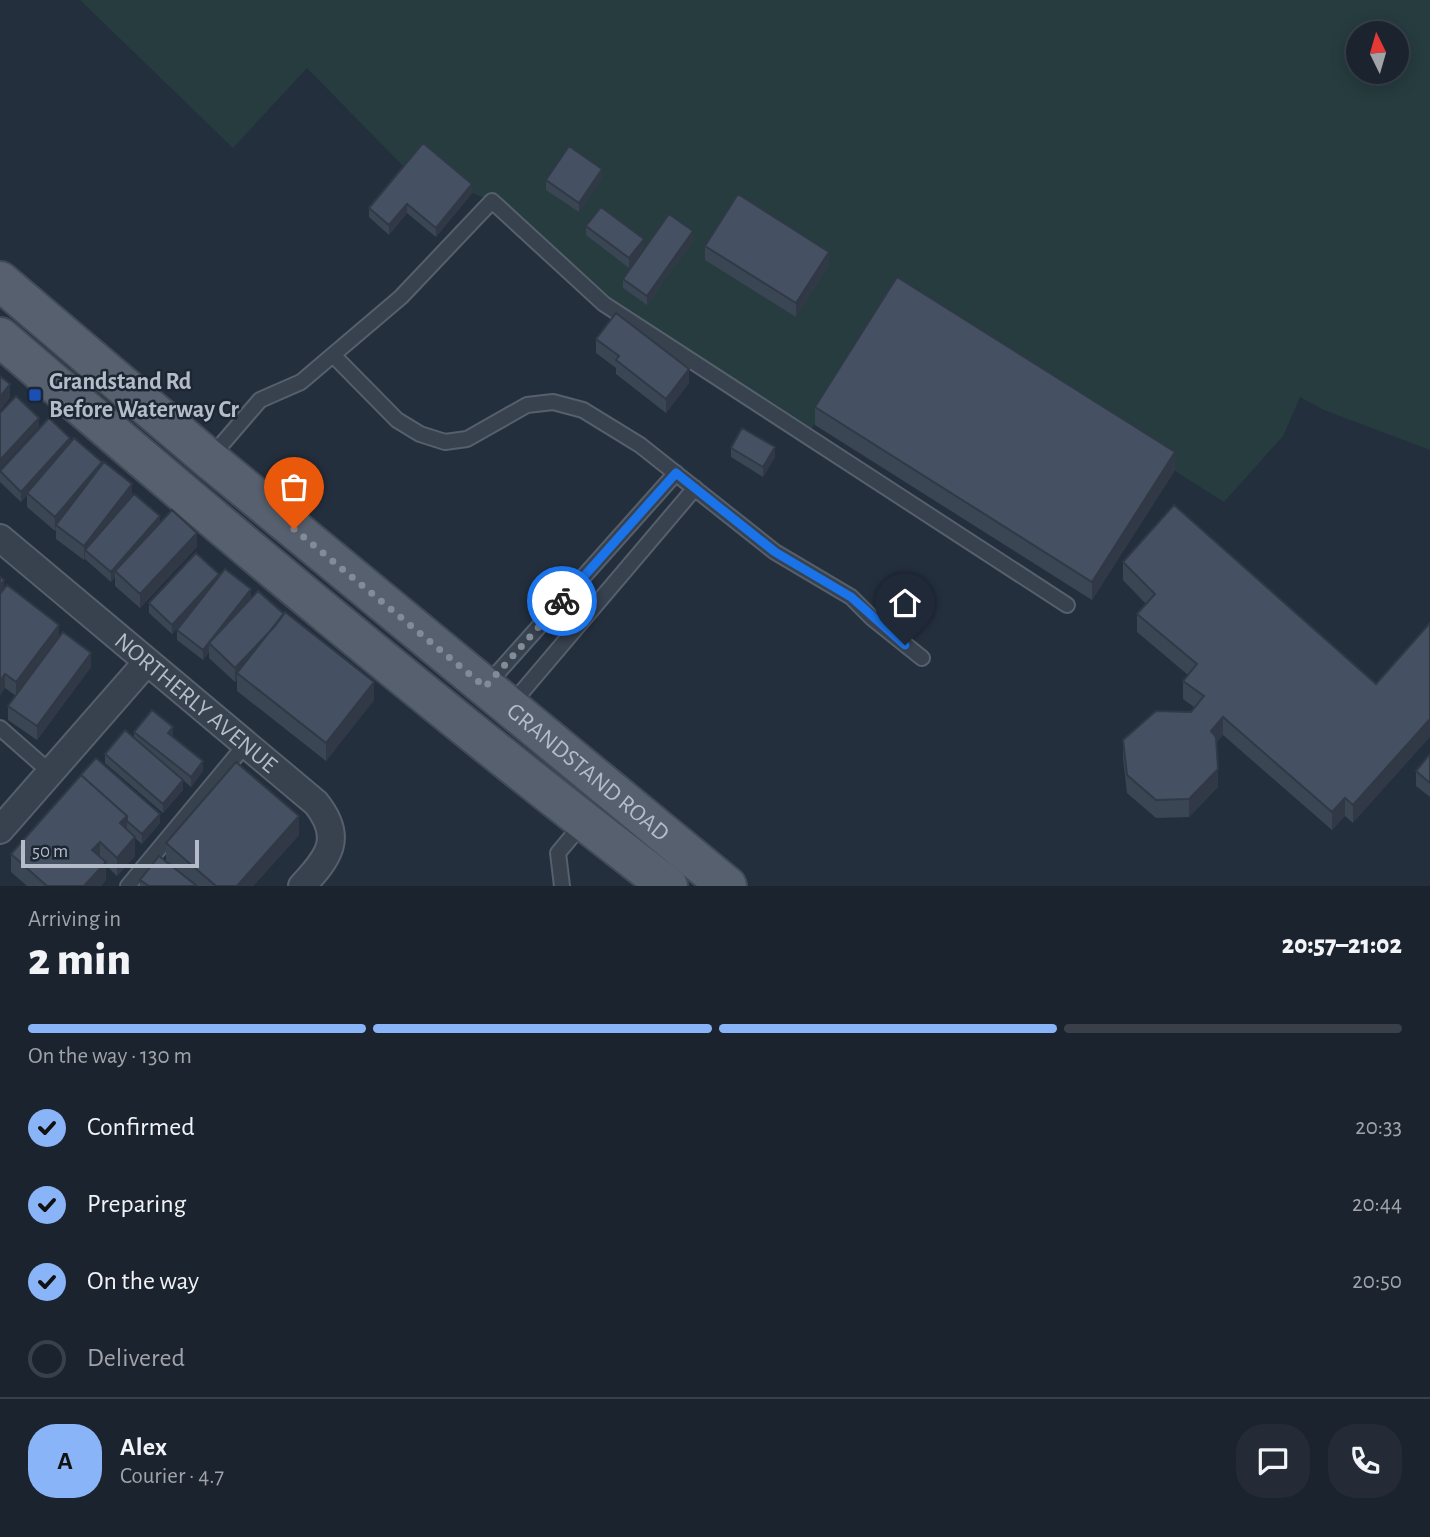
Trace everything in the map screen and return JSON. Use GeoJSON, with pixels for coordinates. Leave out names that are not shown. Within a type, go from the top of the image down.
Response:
{"type":"FeatureCollection","features":[{"type":"Feature","properties":{"kind":"main road","name":"GRANDSTAND ROAD"},"geometry":{"type":"LineString","coordinates":[[0,281],[209,459],[727,886]]}},
{"type":"Feature","properties":{"kind":"main road","name":"GRANDSTAND ROAD"},"geometry":{"type":"LineString","coordinates":[[0,337],[264,564],[584,822],[668,886]]}},
{"type":"Feature","properties":{"kind":"street","name":"NORTHERLY AVENUE"},"geometry":{"type":"LineString","coordinates":[[0,538],[316,803],[331,825],[330,849],[323,863],[302,886]]}},
{"type":"Feature","properties":{"kind":"street"},"geometry":{"type":"LineString","coordinates":[[0,830],[146,663]]}},
{"type":"Feature","properties":{"kind":"lane"},"geometry":{"type":"LineString","coordinates":[[209,459],[260,400],[301,382],[401,297],[492,201],[604,304],[1067,605]]}},
{"type":"Feature","properties":{"kind":"lane"},"geometry":{"type":"LineString","coordinates":[[333,355],[397,420],[420,434],[444,442],[467,439],[527,405],[553,401],[583,410],[640,445],[775,552],[851,597],[872,618],[922,658]]}},
{"type":"Feature","properties":{"kind":"lane"},"geometry":{"type":"LineString","coordinates":[[497,697],[676,473]]}},
{"type":"Feature","properties":{"kind":"lane"},"geometry":{"type":"LineString","coordinates":[[497,697],[695,488]]}},
{"type":"Feature","properties":{"kind":"lane"},"geometry":{"type":"LineString","coordinates":[[0,728],[50,772]]}},
{"type":"Feature","properties":{"kind":"lane"},"geometry":{"type":"LineString","coordinates":[[128,886],[246,744]]}},
{"type":"Feature","properties":{"kind":"lane"},"geometry":{"type":"LineString","coordinates":[[562,886],[558,853],[584,822]]}},
{"type":"Feature","properties":{"kind":"green space"},"geometry":{"type":"Polygon","coordinates":[[[80,0],[1430,0],[1430,450],[1324,410],[1300,397],[1283,436],[1224,502],[898,296],[807,436],[604,304],[492,201],[402,165],[307,68],[233,148],[80,0]]]}},
{"type":"Feature","properties":{"kind":"building"},"geometry":{"type":"Polygon","coordinates":[[[423,143],[472,184],[436,228],[407,204],[389,225],[369,208],[423,143]]]}},
{"type":"Feature","properties":{"kind":"building"},"geometry":{"type":"Polygon","coordinates":[[[569,146],[602,169],[579,203],[546,180],[569,146]]]}},
{"type":"Feature","properties":{"kind":"building"},"geometry":{"type":"Polygon","coordinates":[[[738,194],[829,252],[796,303],[705,246],[738,194]]]}},
{"type":"Feature","properties":{"kind":"building"},"geometry":{"type":"Polygon","coordinates":[[[601,207],[644,239],[629,258],[586,226],[601,207]]]}},
{"type":"Feature","properties":{"kind":"building"},"geometry":{"type":"Polygon","coordinates":[[[669,214],[693,231],[647,296],[623,279],[669,214]]]}},
{"type":"Feature","properties":{"kind":"building"},"geometry":{"type":"Polygon","coordinates":[[[897,277],[1175,452],[1092,582],[815,407],[897,277]]]}},
{"type":"Feature","properties":{"kind":"building"},"geometry":{"type":"Polygon","coordinates":[[[616,313],[689,369],[666,399],[616,360],[619,356],[596,339],[616,313]]]}},
{"type":"Feature","properties":{"kind":"building"},"geometry":{"type":"Polygon","coordinates":[[[0,376],[10,384],[0,397],[0,376]]]}},
{"type":"Feature","properties":{"kind":"building"},"geometry":{"type":"Polygon","coordinates":[[[16,396],[39,418],[0,460],[0,413],[16,396]]]}},
{"type":"Feature","properties":{"kind":"building"},"geometry":{"type":"Polygon","coordinates":[[[49,418],[70,438],[21,492],[0,471],[49,418]]]}},
{"type":"Feature","properties":{"kind":"building"},"geometry":{"type":"Polygon","coordinates":[[[742,428],[775,447],[763,467],[731,448],[742,428]]]}},
{"type":"Feature","properties":{"kind":"building"},"geometry":{"type":"Polygon","coordinates":[[[74,438],[102,462],[55,517],[27,493],[74,438]]]}},
{"type":"Feature","properties":{"kind":"building"},"geometry":{"type":"Polygon","coordinates":[[[104,462],[132,484],[84,546],[56,525],[104,462]]]}},
{"type":"Feature","properties":{"kind":"building"},"geometry":{"type":"Polygon","coordinates":[[[134,494],[160,516],[111,572],[85,550],[134,494]]]}},
{"type":"Feature","properties":{"kind":"building"},"geometry":{"type":"Polygon","coordinates":[[[1174,505],[1376,684],[1430,623],[1430,719],[1353,805],[1345,798],[1332,812],[1223,717],[1211,731],[1216,737],[1218,769],[1189,799],[1156,800],[1127,775],[1123,740],[1156,711],[1191,712],[1204,696],[1183,681],[1197,664],[1137,614],[1155,594],[1123,562],[1174,505]]]}},
{"type":"Feature","properties":{"kind":"building"},"geometry":{"type":"Polygon","coordinates":[[[172,510],[197,533],[140,594],[115,571],[172,510]]]}},
{"type":"Feature","properties":{"kind":"building"},"geometry":{"type":"Polygon","coordinates":[[[196,553],[219,574],[172,625],[149,603],[196,553]]]}},
{"type":"Feature","properties":{"kind":"building"},"geometry":{"type":"Polygon","coordinates":[[[225,569],[251,589],[203,650],[177,630],[225,569]]]}},
{"type":"Feature","properties":{"kind":"building"},"geometry":{"type":"Polygon","coordinates":[[[7,585],[59,625],[16,682],[5,674],[0,681],[0,594],[7,585]]]}},
{"type":"Feature","properties":{"kind":"building"},"geometry":{"type":"Polygon","coordinates":[[[258,591],[284,614],[235,668],[209,643],[258,591]]]}},
{"type":"Feature","properties":{"kind":"building"},"geometry":{"type":"Polygon","coordinates":[[[285,612],[374,682],[326,743],[237,673],[285,612]]]}},
{"type":"Feature","properties":{"kind":"building"},"geometry":{"type":"Polygon","coordinates":[[[63,632],[91,653],[37,726],[8,706],[63,632]]]}},
{"type":"Feature","properties":{"kind":"building"},"geometry":{"type":"Polygon","coordinates":[[[152,710],[173,727],[168,733],[203,761],[191,777],[134,732],[152,710]]]}},
{"type":"Feature","properties":{"kind":"building"},"geometry":{"type":"Polygon","coordinates":[[[125,730],[183,780],[163,804],[105,754],[125,730]]]}},
{"type":"Feature","properties":{"kind":"building"},"geometry":{"type":"Polygon","coordinates":[[[1430,754],[1430,783],[1416,771],[1430,754]]]}},
{"type":"Feature","properties":{"kind":"building"},"geometry":{"type":"Polygon","coordinates":[[[96,758],[160,814],[142,834],[127,821],[127,816],[81,775],[78,778],[96,758]]]}},
{"type":"Feature","properties":{"kind":"building"},"geometry":{"type":"Polygon","coordinates":[[[236,762],[299,816],[237,886],[216,886],[166,843],[236,762]]]}},
{"type":"Feature","properties":{"kind":"building"},"geometry":{"type":"Polygon","coordinates":[[[81,775],[127,816],[120,823],[135,837],[117,858],[100,842],[92,850],[106,862],[84,886],[47,886],[11,854],[81,775]]]}},
{"type":"Feature","properties":{"kind":"building"},"geometry":{"type":"Polygon","coordinates":[[[159,856],[197,886],[149,886],[140,880],[159,856]]]}},
{"type":"Feature","properties":{"kind":"way so far"},"geometry":{"type":"LineString","coordinates":[[294,529],[485,687],[562,601]]}},
{"type":"Feature","properties":{"kind":"place","name":"Grandstand Rd Before Waterway Cr"},"geometry":{"type":"Point","coordinates":[35,395]}},
{"type":"Feature","properties":{"kind":"route"},"geometry":{"type":"LineString","coordinates":[[562,601],[676,473],[775,552],[851,597],[905,645]]}}]}
